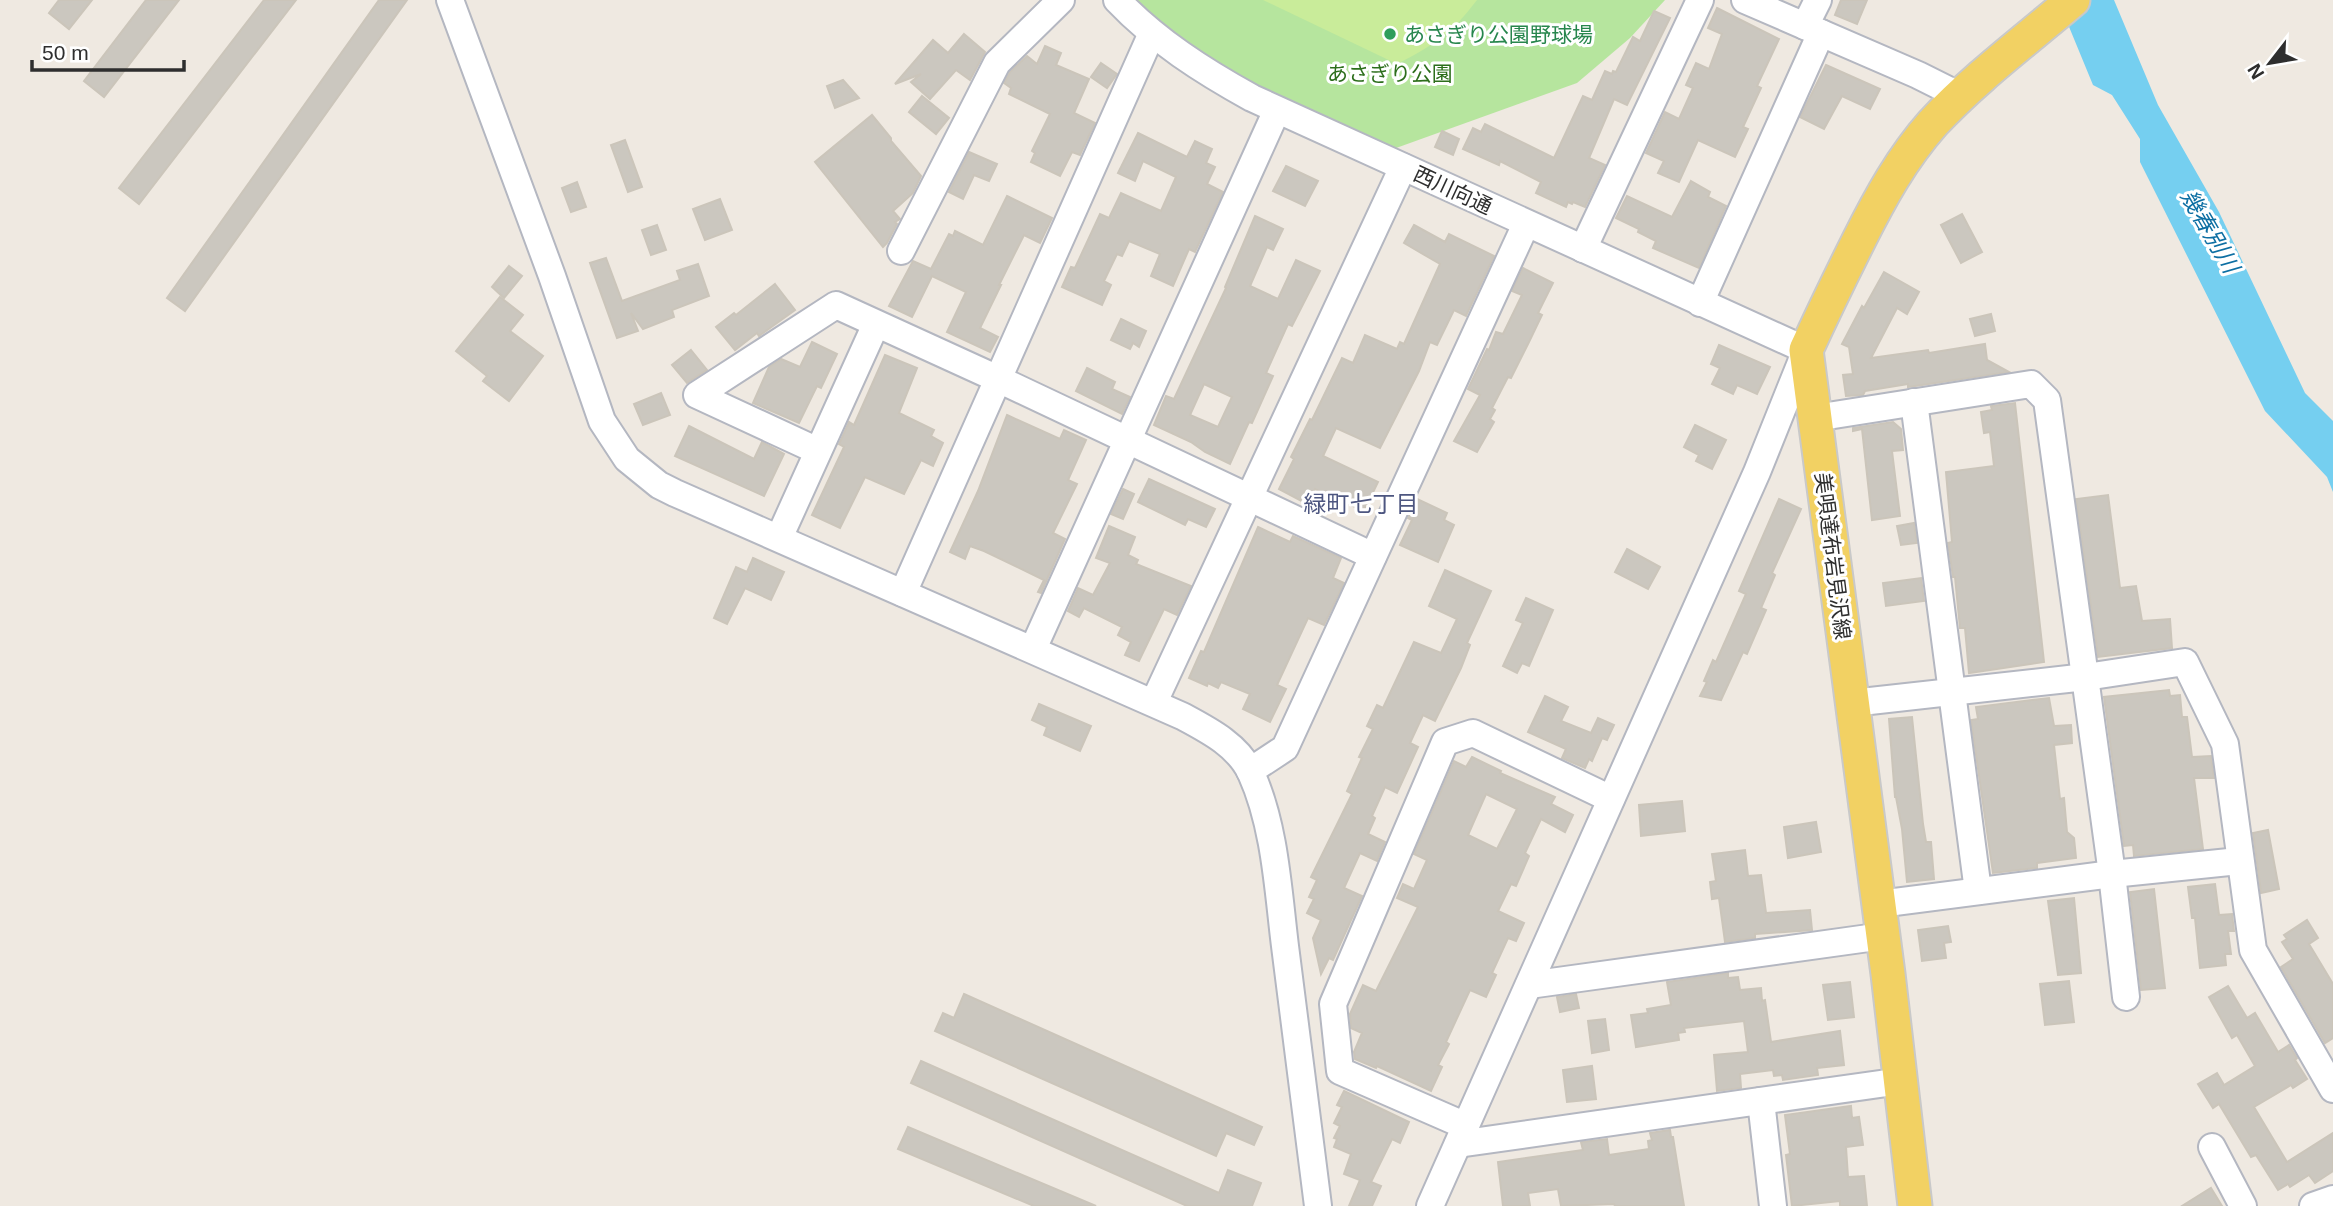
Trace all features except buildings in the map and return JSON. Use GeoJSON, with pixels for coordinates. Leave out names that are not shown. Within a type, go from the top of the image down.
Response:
{"type":"FeatureCollection","features":[{"type":"Feature","properties":{"kind":"main road"},"geometry":{"type":"LineString","coordinates":[[1806,350],[1886,187],[1927,131],[1960,96],[2073,0]]}},
{"type":"Feature","properties":{"kind":"main road","name":"美唄達布岩見沢線"},"geometry":{"type":"LineString","coordinates":[[1806,350],[1881,920],[1915,1206]]}},
{"type":"Feature","properties":{"kind":"street"},"geometry":{"type":"LineString","coordinates":[[450,0],[603,421],[628,459],[659,485],[1154,702],[1212,732],[1235,751],[1250,771],[1262,804],[1275,865],[1318,1206]]}},
{"type":"Feature","properties":{"kind":"street"},"geometry":{"type":"LineString","coordinates":[[901,251],[997,63],[1061,0]]}},
{"type":"Feature","properties":{"kind":"street","name":"西川向通"},"geometry":{"type":"LineString","coordinates":[[1117,0],[1152,33],[1222,82],[1277,110],[1806,350]]}},
{"type":"Feature","properties":{"kind":"street"},"geometry":{"type":"LineString","coordinates":[[1583,250],[1700,0]]}},
{"type":"Feature","properties":{"kind":"street"},"geometry":{"type":"LineString","coordinates":[[1745,0],[1960,96]]}},
{"type":"Feature","properties":{"kind":"street"},"geometry":{"type":"LineString","coordinates":[[1700,303],[1813,30],[1818,0]]}},
{"type":"Feature","properties":{"kind":"street"},"geometry":{"type":"LineString","coordinates":[[903,593],[1152,33]]}},
{"type":"Feature","properties":{"kind":"street"},"geometry":{"type":"LineString","coordinates":[[1032,649],[1277,110]]}},
{"type":"Feature","properties":{"kind":"street"},"geometry":{"type":"LineString","coordinates":[[1154,702],[1402,167]]}},
{"type":"Feature","properties":{"kind":"street"},"geometry":{"type":"LineString","coordinates":[[1250,771],[1285,748],[1526,224]]}},
{"type":"Feature","properties":{"kind":"street"},"geometry":{"type":"LineString","coordinates":[[818,451],[697,395],[836,305],[1373,556]]}},
{"type":"Feature","properties":{"kind":"street"},"geometry":{"type":"LineString","coordinates":[[779,538],[876,324]]}},
{"type":"Feature","properties":{"kind":"street"},"geometry":{"type":"LineString","coordinates":[[1430,1206],[1757,472],[1806,350]]}},
{"type":"Feature","properties":{"kind":"street"},"geometry":{"type":"LineString","coordinates":[[1815,418],[2031,384],[2047,400],[2086,677],[2126,997]]}},
{"type":"Feature","properties":{"kind":"street"},"geometry":{"type":"LineString","coordinates":[[1914,402],[1978,891]]}},
{"type":"Feature","properties":{"kind":"street"},"geometry":{"type":"LineString","coordinates":[[1852,704],[2086,677],[2185,662],[2225,744],[2253,950],[2333,1089]]}},
{"type":"Feature","properties":{"kind":"street"},"geometry":{"type":"LineString","coordinates":[[1611,799],[1473,733],[1445,742],[1333,1004],[1340,1071],[1462,1135],[1761,1101],[1900,1082]]}},
{"type":"Feature","properties":{"kind":"street"},"geometry":{"type":"LineString","coordinates":[[1529,985],[1881,920],[1978,891],[2239,861]]}},
{"type":"Feature","properties":{"kind":"street"},"geometry":{"type":"LineString","coordinates":[[1761,1101],[1773,1206]]}},
{"type":"Feature","properties":{"kind":"street"},"geometry":{"type":"LineString","coordinates":[[2212,1147],[2243,1206]]}},
{"type":"Feature","properties":{"kind":"street"},"geometry":{"type":"LineString","coordinates":[[2313,1206],[2333,1199]]}},
{"type":"Feature","properties":{"kind":"green space","name":"あさぎり公園"},"geometry":{"type":"Polygon","coordinates":[[[1129,0],[1665,0],[1630,38],[1577,83],[1385,152],[1211,66],[1129,0]]]}},
{"type":"Feature","properties":{"kind":"green space","name":"あさぎり公園野球場"},"geometry":{"type":"Polygon","coordinates":[[[1263,0],[1477,0],[1441,38],[1397,64],[1263,0]]]}},
{"type":"Feature","properties":{"kind":"water","name":"幾春別川"},"geometry":{"type":"Polygon","coordinates":[[[2058,0],[2114,0],[2158,105],[2219,212],[2305,393],[2333,421],[2333,492],[2327,477],[2265,411],[2140,162],[2140,139],[2112,95],[2093,85],[2058,0]]]}},
{"type":"Feature","properties":{"kind":"place","name":"あさぎり公園野球場"},"geometry":{"type":"Point","coordinates":[1390,34]}},
{"type":"Feature","properties":{"kind":"district","name":"緑町七丁目"},"geometry":{"type":"Point","coordinates":[1361,504]}}]}
